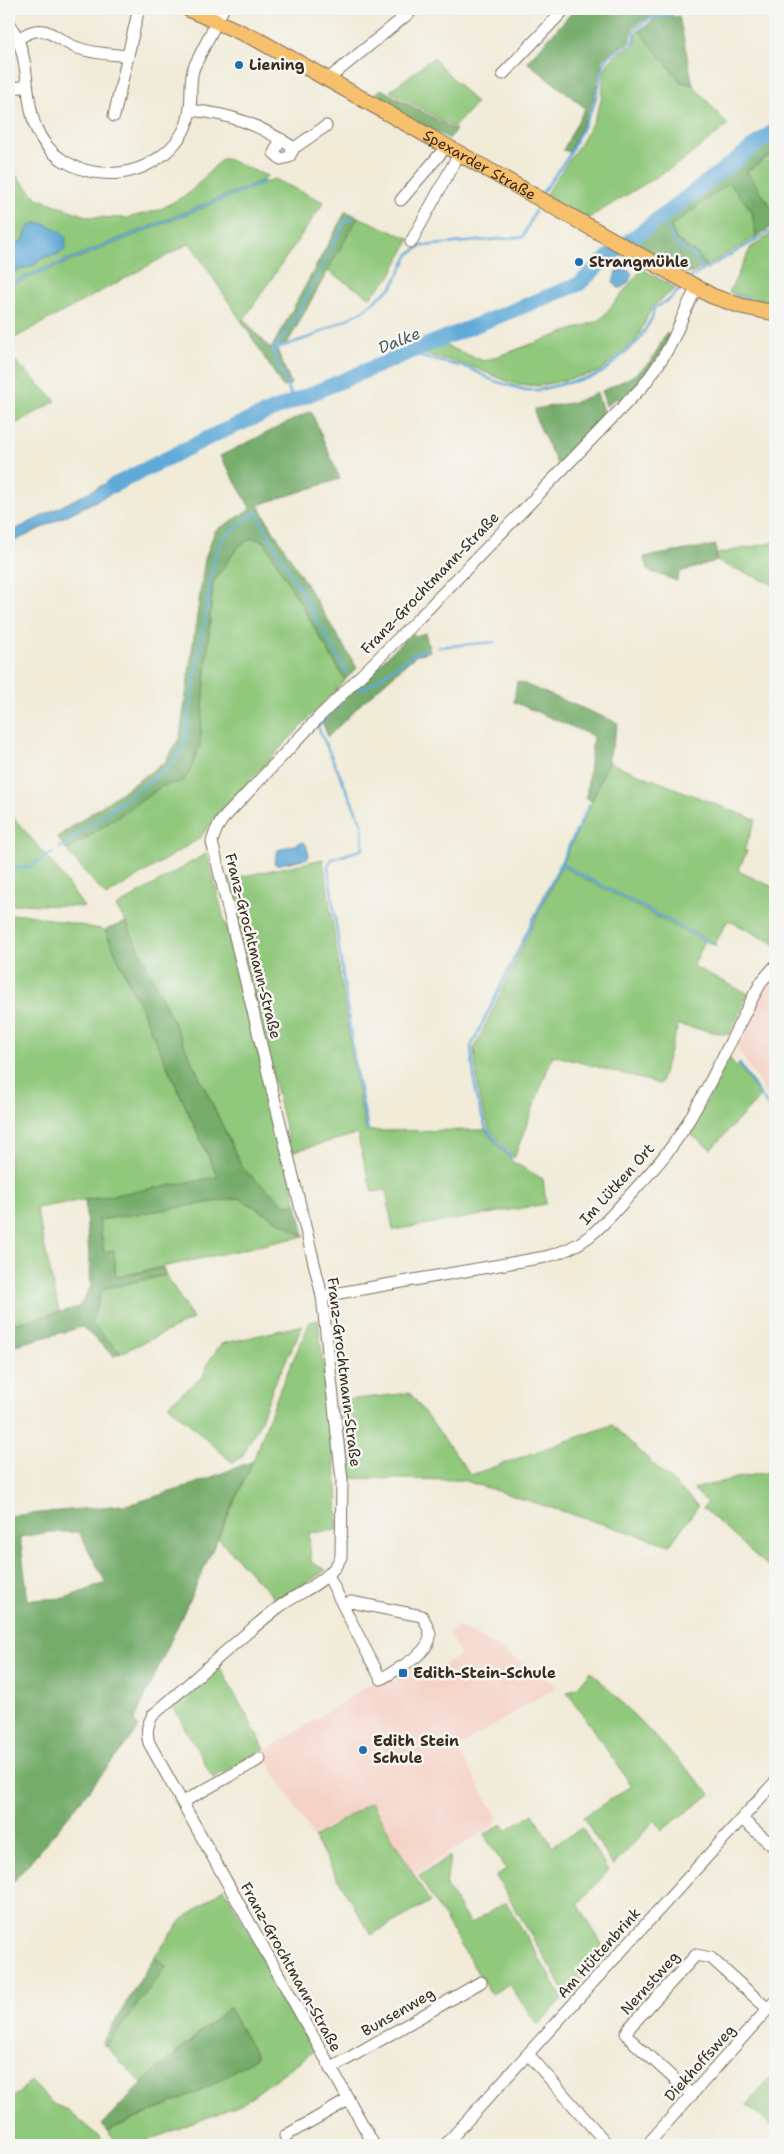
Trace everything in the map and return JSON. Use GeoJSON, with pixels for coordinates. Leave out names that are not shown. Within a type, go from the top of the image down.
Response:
{"type":"FeatureCollection","features":[{"type":"Feature","properties":{"kind":"main road","name":"Spexarder Straße"},"geometry":{"type":"LineString","coordinates":[[188,9],[221,15],[258,40],[695,287],[726,301],[775,313]]}},
{"type":"Feature","properties":{"kind":"street"},"geometry":{"type":"LineString","coordinates":[[328,79],[414,9]]}},
{"type":"Feature","properties":{"kind":"street"},"geometry":{"type":"LineString","coordinates":[[503,74],[565,9]]}},
{"type":"Feature","properties":{"kind":"street"},"geometry":{"type":"LineString","coordinates":[[114,116],[138,12]]}},
{"type":"Feature","properties":{"kind":"street"},"geometry":{"type":"LineString","coordinates":[[9,24],[18,38],[24,62],[31,115],[43,141],[61,158],[85,170],[115,173],[128,172],[146,166],[161,157],[174,145],[188,120],[191,76],[194,67],[221,15]]}},
{"type":"Feature","properties":{"kind":"street"},"geometry":{"type":"LineString","coordinates":[[18,38],[30,31],[44,31],[55,34],[76,48],[91,52],[128,56]]}},
{"type":"Feature","properties":{"kind":"street"},"geometry":{"type":"LineString","coordinates":[[9,89],[26,86]]}},
{"type":"Feature","properties":{"kind":"street"},"geometry":{"type":"LineString","coordinates":[[190,110],[243,120],[265,130],[294,148]]}},
{"type":"Feature","properties":{"kind":"street"},"geometry":{"type":"LineString","coordinates":[[281,139],[274,153],[276,157],[281,159],[289,157],[294,148],[326,126]]}},
{"type":"Feature","properties":{"kind":"street"},"geometry":{"type":"LineString","coordinates":[[401,200],[453,150]]}},
{"type":"Feature","properties":{"kind":"street"},"geometry":{"type":"LineString","coordinates":[[411,242],[453,150]]}},
{"type":"Feature","properties":{"kind":"street","name":"Franz-Grochtmann-Straße"},"geometry":{"type":"LineString","coordinates":[[374,2145],[149,1743],[147,1728],[150,1721],[221,1656],[279,1607],[328,1575],[337,1567],[342,1558],[342,1480],[322,1296],[212,842],[222,820],[319,717],[419,618],[643,386],[660,363],[674,337],[695,287]]}},
{"type":"Feature","properties":{"kind":"street","name":"Im Lütken Ort"},"geometry":{"type":"LineString","coordinates":[[322,1296],[545,1257],[570,1250],[585,1241],[596,1232],[640,1183],[686,1127],[753,997],[762,981],[775,966]]}},
{"type":"Feature","properties":{"kind":"street"},"geometry":{"type":"LineString","coordinates":[[328,1575],[343,1605],[381,1679],[410,1662],[427,1647],[430,1633],[422,1616],[351,1602],[343,1605]]}},
{"type":"Feature","properties":{"kind":"street"},"geometry":{"type":"LineString","coordinates":[[183,1802],[260,1759]]}},
{"type":"Feature","properties":{"kind":"street","name":"Am Hüttenbrink"},"geometry":{"type":"LineString","coordinates":[[444,2145],[775,1782]]}},
{"type":"Feature","properties":{"kind":"street"},"geometry":{"type":"LineString","coordinates":[[742,1819],[775,1848]]}},
{"type":"Feature","properties":{"kind":"street","name":"Nernstweg"},"geometry":{"type":"LineString","coordinates":[[692,2095],[630,2039],[626,2032],[629,2028],[696,1955],[711,1958],[772,2005]]}},
{"type":"Feature","properties":{"kind":"street","name":"Bunsenweg"},"geometry":{"type":"LineString","coordinates":[[330,2069],[481,1982]]}},
{"type":"Feature","properties":{"kind":"street","name":"Diekhoffsweg"},"geometry":{"type":"LineString","coordinates":[[647,2145],[772,2005]]}},
{"type":"Feature","properties":{"kind":"street"},"geometry":{"type":"LineString","coordinates":[[528,2054],[608,2145]]}},
{"type":"Feature","properties":{"kind":"street"},"geometry":{"type":"LineString","coordinates":[[285,2136],[348,2100]]}},
{"type":"Feature","properties":{"kind":"shaded area"},"geometry":{"type":"Polygon","coordinates":[[[775,974],[775,1087],[769,1100],[735,1044],[767,983],[775,974]]]}},
{"type":"Feature","properties":{"kind":"shaded area","name":"Edith Stein Schule"},"geometry":{"type":"Polygon","coordinates":[[[459,1627],[487,1641],[557,1686],[457,1748],[497,1817],[494,1825],[414,1875],[371,1802],[313,1837],[263,1753],[376,1680],[379,1685],[389,1680],[394,1681],[416,1666],[424,1678],[461,1654],[448,1634],[459,1627]]]}},
{"type":"Feature","properties":{"kind":"green space"},"geometry":{"type":"Polygon","coordinates":[[[575,9],[672,9],[670,13],[650,17],[642,21],[633,28],[630,42],[608,54],[603,60],[592,104],[569,152],[563,150],[585,108],[527,62],[575,9]]]}},
{"type":"Feature","properties":{"kind":"green space"},"geometry":{"type":"Polygon","coordinates":[[[679,16],[693,85],[681,82],[639,30],[655,19],[679,16]]]}},
{"type":"Feature","properties":{"kind":"green space"},"geometry":{"type":"Polygon","coordinates":[[[639,30],[681,82],[693,85],[728,125],[684,160],[587,219],[545,196],[593,122],[600,105],[604,76],[609,61],[635,45],[639,30]]]}},
{"type":"Feature","properties":{"kind":"green space"},"geometry":{"type":"Polygon","coordinates":[[[433,58],[476,103],[454,127],[390,91],[433,58]]]}},
{"type":"Feature","properties":{"kind":"green space"},"geometry":{"type":"Polygon","coordinates":[[[381,89],[456,130],[449,139],[372,97],[381,89]]]}},
{"type":"Feature","properties":{"kind":"green space"},"geometry":{"type":"Polygon","coordinates":[[[775,137],[775,151],[747,172],[775,213],[775,225],[756,237],[752,211],[729,183],[671,226],[676,239],[699,255],[706,266],[691,274],[635,245],[775,137]]]}},
{"type":"Feature","properties":{"kind":"green space"},"geometry":{"type":"Polygon","coordinates":[[[775,151],[775,213],[747,172],[775,151]]]}},
{"type":"Feature","properties":{"kind":"green space"},"geometry":{"type":"Polygon","coordinates":[[[222,159],[227,159],[267,176],[264,180],[9,283],[9,273],[34,265],[44,257],[56,255],[65,250],[25,236],[23,241],[9,247],[9,168],[37,198],[89,217],[127,218],[159,210],[188,194],[222,159]]]}},
{"type":"Feature","properties":{"kind":"green space"},"geometry":{"type":"Polygon","coordinates":[[[274,179],[324,202],[242,322],[190,243],[9,341],[9,286],[274,179]]]}},
{"type":"Feature","properties":{"kind":"green space"},"geometry":{"type":"Polygon","coordinates":[[[729,183],[752,211],[756,237],[706,266],[699,255],[676,239],[671,226],[729,183]]]}},
{"type":"Feature","properties":{"kind":"green space"},"geometry":{"type":"Polygon","coordinates":[[[346,211],[358,217],[288,342],[276,347],[291,384],[283,387],[242,322],[243,319],[271,349],[346,211]]]}},
{"type":"Feature","properties":{"kind":"green space"},"geometry":{"type":"Polygon","coordinates":[[[358,217],[410,239],[389,278],[370,297],[327,271],[358,217]]]}},
{"type":"Feature","properties":{"kind":"green space"},"geometry":{"type":"Polygon","coordinates":[[[775,232],[775,303],[729,293],[751,247],[775,232]]]}},
{"type":"Feature","properties":{"kind":"green space"},"geometry":{"type":"Polygon","coordinates":[[[642,269],[676,288],[652,307],[637,339],[600,371],[539,386],[514,384],[470,366],[419,353],[438,343],[484,361],[600,320],[642,269]]]}},
{"type":"Feature","properties":{"kind":"green space"},"geometry":{"type":"Polygon","coordinates":[[[666,333],[671,336],[642,378],[621,402],[616,398],[606,406],[602,391],[640,371],[655,355],[666,333]]]}},
{"type":"Feature","properties":{"kind":"green space"},"geometry":{"type":"Polygon","coordinates":[[[9,355],[56,401],[9,428],[9,355]]]}},
{"type":"Feature","properties":{"kind":"green space"},"geometry":{"type":"Polygon","coordinates":[[[597,393],[605,418],[558,466],[536,419],[535,409],[575,402],[597,393]]]}},
{"type":"Feature","properties":{"kind":"green space"},"geometry":{"type":"Polygon","coordinates":[[[311,411],[340,479],[258,505],[357,668],[345,680],[264,541],[252,538],[239,546],[213,582],[200,745],[189,773],[183,781],[163,786],[67,851],[57,837],[165,762],[180,737],[205,558],[215,531],[251,509],[220,456],[311,411]]]}},
{"type":"Feature","properties":{"kind":"green space"},"geometry":{"type":"Polygon","coordinates":[[[252,538],[264,541],[345,680],[219,813],[200,838],[106,896],[67,851],[163,785],[183,781],[200,745],[213,582],[239,546],[252,538]]]}},
{"type":"Feature","properties":{"kind":"green space"},"geometry":{"type":"Polygon","coordinates":[[[775,542],[775,585],[716,561],[717,554],[775,542]]]}},
{"type":"Feature","properties":{"kind":"green space"},"geometry":{"type":"Polygon","coordinates":[[[716,545],[716,561],[680,572],[677,581],[649,571],[644,557],[716,545]]]}},
{"type":"Feature","properties":{"kind":"green space"},"geometry":{"type":"Polygon","coordinates":[[[412,632],[416,636],[425,633],[430,651],[415,656],[363,702],[328,737],[322,721],[412,632]]]}},
{"type":"Feature","properties":{"kind":"green space"},"geometry":{"type":"Polygon","coordinates":[[[517,681],[618,723],[608,762],[592,801],[586,799],[593,736],[514,702],[517,681]]]}},
{"type":"Feature","properties":{"kind":"green space"},"geometry":{"type":"Polygon","coordinates":[[[608,762],[756,820],[744,850],[747,851],[738,871],[775,888],[775,944],[728,920],[715,944],[562,864],[608,762]]]}},
{"type":"Feature","properties":{"kind":"green space"},"geometry":{"type":"Polygon","coordinates":[[[9,812],[56,868],[84,907],[9,905],[9,812]]]}},
{"type":"Feature","properties":{"kind":"green space"},"geometry":{"type":"Polygon","coordinates":[[[207,853],[297,1204],[285,1205],[243,1169],[126,922],[116,907],[207,853]]]}},
{"type":"Feature","properties":{"kind":"green space"},"geometry":{"type":"Polygon","coordinates":[[[323,859],[353,1065],[366,1131],[485,1130],[513,1162],[543,1179],[546,1204],[393,1230],[386,1190],[372,1192],[357,1134],[291,1152],[226,880],[323,859]]]}},
{"type":"Feature","properties":{"kind":"green space"},"geometry":{"type":"Polygon","coordinates":[[[561,866],[705,942],[693,966],[748,994],[729,1035],[678,1025],[660,1084],[553,1055],[514,1158],[489,1129],[479,1097],[474,1049],[561,866]]]}},
{"type":"Feature","properties":{"kind":"green space"},"geometry":{"type":"Polygon","coordinates":[[[24,914],[105,930],[218,1178],[36,1208],[59,1312],[9,1325],[9,915],[24,914]]]}},
{"type":"Feature","properties":{"kind":"green space"},"geometry":{"type":"Polygon","coordinates":[[[126,922],[243,1169],[285,1205],[297,1204],[304,1236],[239,1198],[99,1220],[104,1252],[114,1250],[116,1277],[163,1268],[166,1275],[102,1289],[91,1323],[121,1353],[114,1356],[82,1327],[9,1347],[9,1325],[79,1307],[91,1286],[85,1200],[218,1177],[105,930],[126,922]]]}},
{"type":"Feature","properties":{"kind":"green space"},"geometry":{"type":"Polygon","coordinates":[[[729,1057],[735,1067],[739,1065],[760,1097],[711,1149],[690,1134],[729,1057]]]}},
{"type":"Feature","properties":{"kind":"green space"},"geometry":{"type":"Polygon","coordinates":[[[239,1198],[304,1236],[116,1277],[114,1250],[104,1252],[99,1220],[239,1198]]]}},
{"type":"Feature","properties":{"kind":"green space"},"geometry":{"type":"Polygon","coordinates":[[[166,1275],[193,1319],[121,1353],[91,1323],[102,1289],[166,1275]]]}},
{"type":"Feature","properties":{"kind":"green space"},"geometry":{"type":"Polygon","coordinates":[[[318,1320],[337,1485],[338,1530],[309,1533],[311,1562],[326,1570],[278,1602],[218,1538],[253,1461],[280,1389],[310,1322],[318,1320]]]}},
{"type":"Feature","properties":{"kind":"green space"},"geometry":{"type":"Polygon","coordinates":[[[303,1325],[273,1387],[260,1422],[242,1457],[232,1462],[168,1405],[203,1376],[211,1358],[221,1344],[303,1325]]]}},
{"type":"Feature","properties":{"kind":"green space"},"geometry":{"type":"Polygon","coordinates":[[[410,1393],[471,1475],[612,1425],[698,1506],[670,1545],[462,1480],[347,1478],[338,1401],[410,1393]]]}},
{"type":"Feature","properties":{"kind":"green space"},"geometry":{"type":"Polygon","coordinates":[[[253,1461],[134,1721],[139,1728],[9,1887],[9,1516],[131,1504],[186,1487],[253,1461]],[[49,1532],[20,1537],[28,1600],[65,1598],[106,1583],[79,1532],[49,1532]]]}},
{"type":"Feature","properties":{"kind":"green space"},"geometry":{"type":"Polygon","coordinates":[[[775,1471],[775,1573],[703,1508],[707,1502],[693,1489],[775,1471]]]}},
{"type":"Feature","properties":{"kind":"green space"},"geometry":{"type":"Polygon","coordinates":[[[218,1664],[265,1749],[213,1778],[172,1705],[218,1664]]]}},
{"type":"Feature","properties":{"kind":"green space"},"geometry":{"type":"Polygon","coordinates":[[[591,1671],[711,1794],[662,1830],[655,1820],[613,1866],[583,1817],[632,1786],[567,1692],[578,1687],[591,1671]]]}},
{"type":"Feature","properties":{"kind":"green space"},"geometry":{"type":"Polygon","coordinates":[[[371,1802],[430,1902],[371,1935],[314,1838],[371,1802]]]}},
{"type":"Feature","properties":{"kind":"green space"},"geometry":{"type":"Polygon","coordinates":[[[533,1814],[552,1846],[582,1828],[608,1871],[578,1904],[606,1951],[566,1994],[496,1876],[506,1869],[484,1835],[502,1824],[506,1830],[533,1814]]]}},
{"type":"Feature","properties":{"kind":"green space"},"geometry":{"type":"Polygon","coordinates":[[[450,1856],[446,1886],[470,1924],[506,1902],[563,1999],[539,2024],[536,2023],[509,1984],[492,1994],[490,1993],[419,1876],[450,1856]]]}},
{"type":"Feature","properties":{"kind":"green space"},"geometry":{"type":"Polygon","coordinates":[[[224,1888],[315,2050],[240,2105],[136,2145],[119,2145],[107,2131],[208,2087],[228,2008],[142,2083],[106,2047],[166,1966],[154,1957],[182,1920],[224,1888]]]}},
{"type":"Feature","properties":{"kind":"green space"},"geometry":{"type":"Polygon","coordinates":[[[154,1957],[166,1966],[106,2047],[102,2043],[154,1957]]]}},
{"type":"Feature","properties":{"kind":"green space"},"geometry":{"type":"Polygon","coordinates":[[[229,2008],[257,2057],[208,2087],[107,2131],[102,2125],[142,2083],[229,2008]]]}},
{"type":"Feature","properties":{"kind":"green space"},"geometry":{"type":"Polygon","coordinates":[[[775,2073],[775,2129],[747,2105],[775,2073]]]}},
{"type":"Feature","properties":{"kind":"green space"},"geometry":{"type":"Polygon","coordinates":[[[31,2081],[52,2103],[67,2110],[109,2145],[9,2145],[9,2102],[31,2081]]]}},
{"type":"Feature","properties":{"kind":"water"},"geometry":{"type":"Polygon","coordinates":[[[35,223],[48,225],[63,235],[66,238],[65,250],[56,255],[44,257],[34,265],[9,273],[9,247],[23,241],[28,228],[35,223]]]}},
{"type":"Feature","properties":{"kind":"water"},"geometry":{"type":"Polygon","coordinates":[[[623,269],[630,271],[632,274],[628,283],[618,288],[613,282],[616,272],[623,269]]]}},
{"type":"Feature","properties":{"kind":"water"},"geometry":{"type":"Polygon","coordinates":[[[126,473],[132,483],[9,544],[9,533],[126,473]]]}},
{"type":"Feature","properties":{"kind":"water"},"geometry":{"type":"Polygon","coordinates":[[[303,842],[306,844],[308,858],[276,865],[274,863],[278,850],[303,842]]]}},
{"type":"Feature","properties":{"kind":"waterway"},"geometry":{"type":"LineString","coordinates":[[542,193],[568,157],[594,105],[605,62],[609,56],[634,43],[635,30],[645,21],[672,15],[674,9]]}},
{"type":"Feature","properties":{"kind":"waterway","name":"Dalke"},"geometry":{"type":"LineString","coordinates":[[112,486],[216,434],[429,344],[579,284],[608,257],[775,130]]}},
{"type":"Feature","properties":{"kind":"waterway"},"geometry":{"type":"LineString","coordinates":[[9,284],[264,182]]}},
{"type":"Feature","properties":{"kind":"waterway"},"geometry":{"type":"LineString","coordinates":[[294,402],[273,351],[313,336],[361,312],[392,287],[409,254],[421,246],[523,237],[535,211]]}},
{"type":"Feature","properties":{"kind":"waterway"},"geometry":{"type":"LineString","coordinates":[[661,217],[676,244],[695,257],[703,270]]}},
{"type":"Feature","properties":{"kind":"waterway"},"geometry":{"type":"LineString","coordinates":[[273,351],[297,315],[345,221],[353,218]]}},
{"type":"Feature","properties":{"kind":"waterway"},"geometry":{"type":"LineString","coordinates":[[690,278],[775,229]]}},
{"type":"Feature","properties":{"kind":"waterway"},"geometry":{"type":"LineString","coordinates":[[411,352],[425,358],[469,368],[494,381],[525,390],[538,390],[592,377],[603,372],[639,340],[652,318],[654,308],[669,300],[683,286]]}},
{"type":"Feature","properties":{"kind":"waterway"},"geometry":{"type":"LineString","coordinates":[[735,296],[749,300]]}},
{"type":"Feature","properties":{"kind":"waterway"},"geometry":{"type":"LineString","coordinates":[[757,302],[775,305]]}},
{"type":"Feature","properties":{"kind":"waterway"},"geometry":{"type":"LineString","coordinates":[[59,848],[172,765],[184,746],[215,555],[223,538],[256,512],[347,673]]}},
{"type":"Feature","properties":{"kind":"waterway"},"geometry":{"type":"LineString","coordinates":[[438,647],[494,642]]}},
{"type":"Feature","properties":{"kind":"waterway"},"geometry":{"type":"LineString","coordinates":[[356,686],[360,689],[367,687],[414,654],[427,649]]}},
{"type":"Feature","properties":{"kind":"waterway"},"geometry":{"type":"LineString","coordinates":[[341,702],[318,727],[362,824],[363,849],[332,859],[328,866],[355,1065],[368,1130]]}},
{"type":"Feature","properties":{"kind":"waterway"},"geometry":{"type":"LineString","coordinates":[[511,1158],[486,1129],[476,1096],[471,1047],[589,805]]}},
{"type":"Feature","properties":{"kind":"waterway"},"geometry":{"type":"LineString","coordinates":[[9,870],[32,866],[53,852]]}},
{"type":"Feature","properties":{"kind":"waterway"},"geometry":{"type":"LineString","coordinates":[[561,864],[715,945]]}},
{"type":"Feature","properties":{"kind":"waterway"},"geometry":{"type":"LineString","coordinates":[[739,1063],[775,1117]]}},
{"type":"Feature","properties":{"kind":"waterway"},"geometry":{"type":"LineString","coordinates":[[689,1132],[696,1120]]}},
{"type":"Feature","properties":{"kind":"place","name":"Liening"},"geometry":{"type":"Point","coordinates":[239,65]}},
{"type":"Feature","properties":{"kind":"place","name":"Strangmühle"},"geometry":{"type":"Point","coordinates":[579,262]}},
{"type":"Feature","properties":{"kind":"place","name":"Edith-Stein-Schule"},"geometry":{"type":"Point","coordinates":[403,1673]}},
{"type":"Feature","properties":{"kind":"place","name":"Edith Stein Schule"},"geometry":{"type":"Point","coordinates":[363,1750]}}]}
